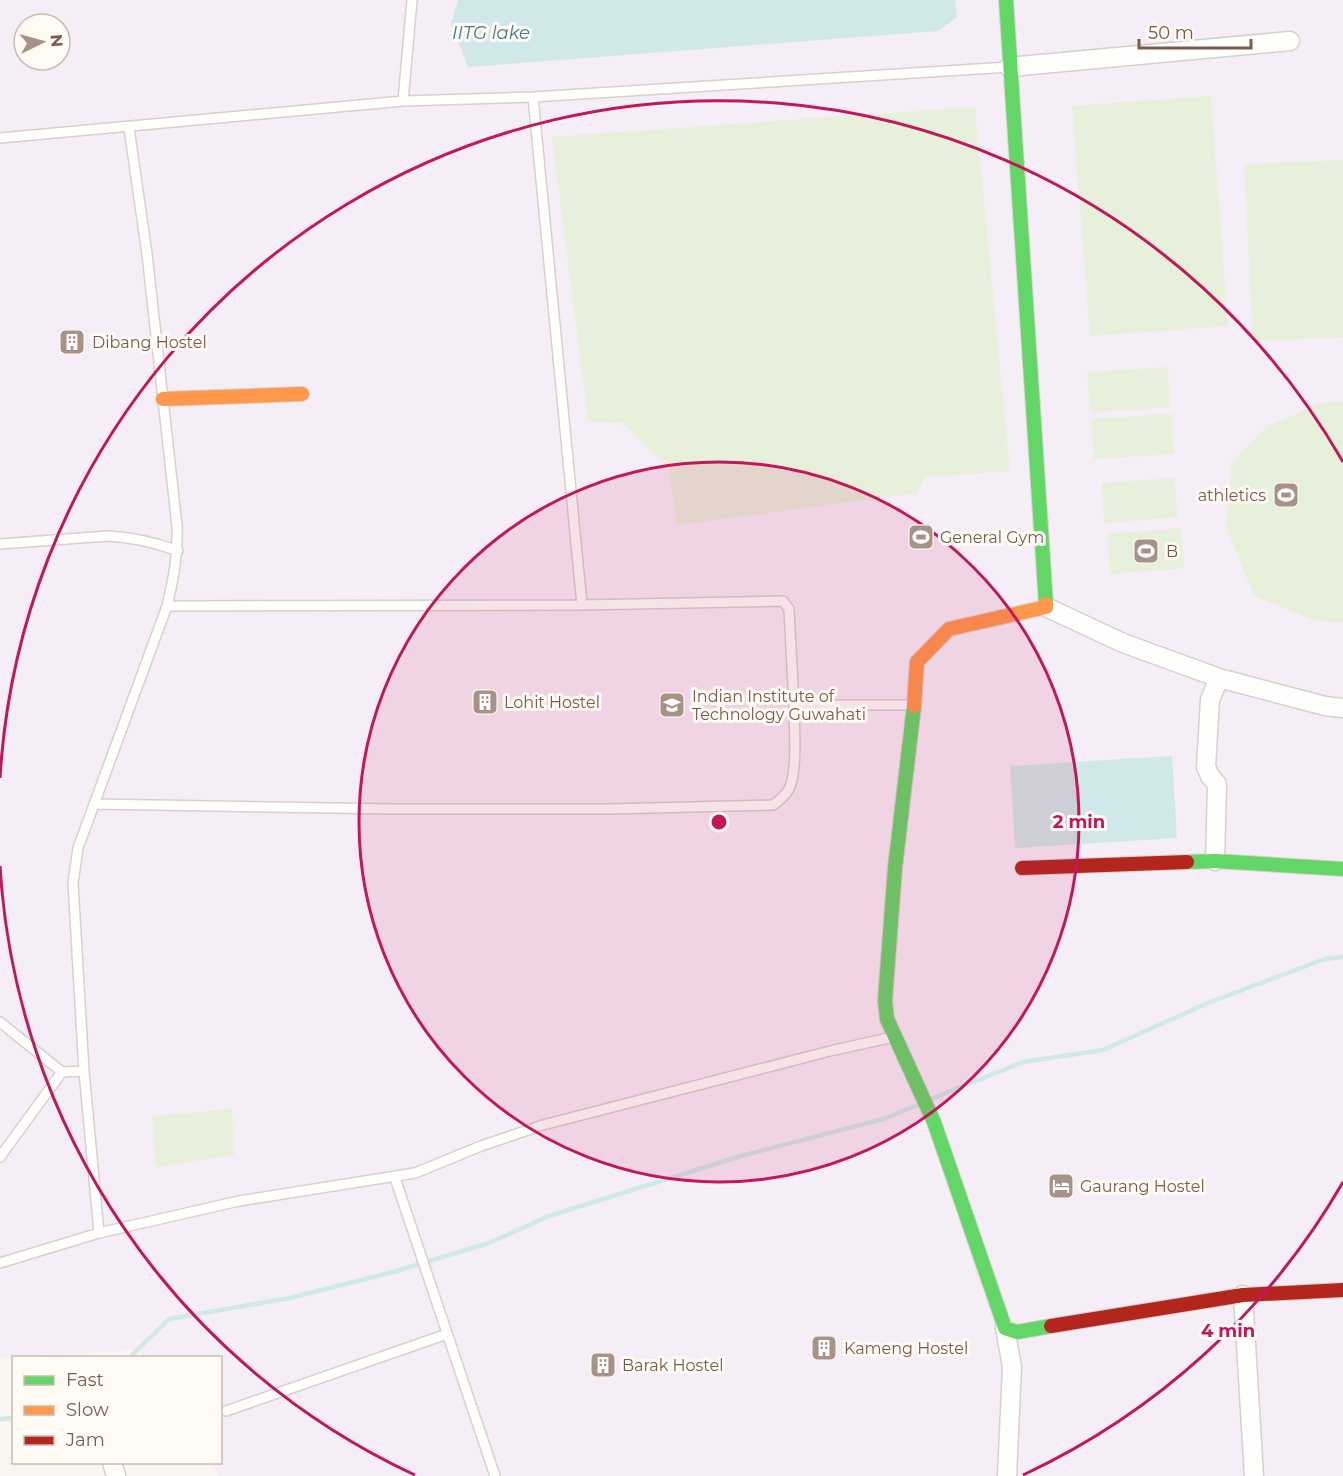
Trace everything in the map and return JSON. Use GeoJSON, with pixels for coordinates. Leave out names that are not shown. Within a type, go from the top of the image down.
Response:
{"type":"FeatureCollection","features":[{"type":"Feature","properties":{"kind":"street"},"geometry":{"type":"LineString","coordinates":[[1006,0],[1046,607]]}},
{"type":"Feature","properties":{"kind":"street"},"geometry":{"type":"LineString","coordinates":[[1009,67],[1290,41]]}},
{"type":"Feature","properties":{"kind":"street"},"geometry":{"type":"LineString","coordinates":[[163,399],[302,393]]}},
{"type":"Feature","properties":{"kind":"street"},"geometry":{"type":"LineString","coordinates":[[1007,1476],[1012,1367],[1005,1328],[934,1122],[887,1020],[885,1000],[895,868],[917,662],[949,629],[1046,607],[1123,643],[1219,678],[1325,706],[1343,708]]}},
{"type":"Feature","properties":{"kind":"street"},"geometry":{"type":"LineString","coordinates":[[1215,861],[1217,784],[1206,767],[1210,700],[1219,678]]}},
{"type":"Feature","properties":{"kind":"street"},"geometry":{"type":"LineString","coordinates":[[1022,868],[1215,861],[1343,869]]}},
{"type":"Feature","properties":{"kind":"street"},"geometry":{"type":"LineString","coordinates":[[1005,1328],[1017,1332],[1243,1295],[1343,1290]]}},
{"type":"Feature","properties":{"kind":"street"},"geometry":{"type":"LineString","coordinates":[[1243,1295],[1254,1476]]}},
{"type":"Feature","properties":{"kind":"lane"},"geometry":{"type":"LineString","coordinates":[[403,101],[412,0]]}},
{"type":"Feature","properties":{"kind":"lane"},"geometry":{"type":"LineString","coordinates":[[0,138],[129,128],[403,101],[533,97],[1009,67]]}},
{"type":"Feature","properties":{"kind":"lane"},"geometry":{"type":"LineString","coordinates":[[533,97],[582,605]]}},
{"type":"Feature","properties":{"kind":"lane"},"geometry":{"type":"LineString","coordinates":[[99,1233],[84,1071],[73,884],[78,848],[167,606],[178,551],[147,254],[129,128]]}},
{"type":"Feature","properties":{"kind":"lane"},"geometry":{"type":"LineString","coordinates":[[0,544],[124,536],[150,541],[178,551]]}},
{"type":"Feature","properties":{"kind":"lane"},"geometry":{"type":"LineString","coordinates":[[94,804],[392,809],[608,809],[773,805],[784,797],[794,775],[794,705],[789,609],[783,601],[582,605],[167,606]]}},
{"type":"Feature","properties":{"kind":"lane"},"geometry":{"type":"LineString","coordinates":[[794,705],[914,705]]}},
{"type":"Feature","properties":{"kind":"lane"},"geometry":{"type":"LineString","coordinates":[[0,1022],[62,1072],[84,1071]]}},
{"type":"Feature","properties":{"kind":"lane"},"geometry":{"type":"LineString","coordinates":[[0,1263],[99,1233],[239,1201],[415,1173],[492,1142],[543,1125],[893,1037]]}},
{"type":"Feature","properties":{"kind":"lane"},"geometry":{"type":"LineString","coordinates":[[0,1157],[62,1072]]}},
{"type":"Feature","properties":{"kind":"lane"},"geometry":{"type":"LineString","coordinates":[[395,1178],[495,1476]]}},
{"type":"Feature","properties":{"kind":"lane"},"geometry":{"type":"LineString","coordinates":[[226,1411],[447,1334]]}},
{"type":"Feature","properties":{"kind":"shaded area","name":"Indian Institute of Technology Guwahati"},"geometry":{"type":"Polygon","coordinates":[[[0,0],[1343,0],[1343,1476],[218,1476],[212,1464],[222,1464],[222,1356],[142,1356],[138,1350],[0,1358],[0,0]]]}},
{"type":"Feature","properties":{"kind":"green space"},"geometry":{"type":"Polygon","coordinates":[[[1211,96],[1228,326],[1090,336],[1072,106],[1211,96]]]}},
{"type":"Feature","properties":{"kind":"green space"},"geometry":{"type":"Polygon","coordinates":[[[975,107],[1010,471],[926,477],[917,493],[677,525],[669,469],[622,423],[588,422],[552,137],[975,107]]]}},
{"type":"Feature","properties":{"kind":"green space"},"geometry":{"type":"Polygon","coordinates":[[[1343,160],[1343,337],[1253,341],[1244,164],[1343,160]]]}},
{"type":"Feature","properties":{"kind":"green space"},"geometry":{"type":"Polygon","coordinates":[[[1168,367],[1170,407],[1090,412],[1087,372],[1168,367]]]}},
{"type":"Feature","properties":{"kind":"green space","name":"athletics"},"geometry":{"type":"Polygon","coordinates":[[[1343,402],[1343,622],[1316,621],[1254,596],[1226,527],[1231,464],[1266,427],[1321,403],[1343,402]]]}},
{"type":"Feature","properties":{"kind":"green space"},"geometry":{"type":"Polygon","coordinates":[[[1171,414],[1174,454],[1094,459],[1091,419],[1171,414]]]}},
{"type":"Feature","properties":{"kind":"green space"},"geometry":{"type":"Polygon","coordinates":[[[1174,478],[1178,517],[1104,523],[1101,483],[1174,478]]]}},
{"type":"Feature","properties":{"kind":"green space","name":"B"},"geometry":{"type":"Polygon","coordinates":[[[1181,528],[1184,568],[1110,574],[1108,534],[1181,528]]]}},
{"type":"Feature","properties":{"kind":"green space"},"geometry":{"type":"Polygon","coordinates":[[[232,1109],[234,1155],[156,1167],[152,1116],[232,1109]]]}},
{"type":"Feature","properties":{"kind":"water","name":"IITG lake"},"geometry":{"type":"Polygon","coordinates":[[[458,0],[955,0],[957,17],[938,31],[468,67],[451,24],[458,0]]]}},
{"type":"Feature","properties":{"kind":"water"},"geometry":{"type":"Polygon","coordinates":[[[1172,756],[1177,838],[1015,848],[1010,766],[1172,756]]]}},
{"type":"Feature","properties":{"kind":"waterway"},"geometry":{"type":"LineString","coordinates":[[931,1099],[1023,1062],[1103,1050],[1208,1003],[1325,959],[1343,957]]}},
{"type":"Feature","properties":{"kind":"waterway"},"geometry":{"type":"LineString","coordinates":[[131,1356],[169,1319],[290,1298],[393,1272],[489,1243],[549,1216],[741,1156],[883,1119],[918,1105]]}},
{"type":"Feature","properties":{"kind":"waterway"},"geometry":{"type":"LineString","coordinates":[[0,1419],[12,1418]]}},
{"type":"Feature","properties":{"kind":"traffic: fast"},"geometry":{"type":"LineString","coordinates":[[1006,0],[1046,604]]}},
{"type":"Feature","properties":{"kind":"traffic: fast"},"geometry":{"type":"LineString","coordinates":[[914,706],[895,868],[885,1000],[887,1019],[934,1122],[1005,1328],[1017,1332],[1051,1326]]}},
{"type":"Feature","properties":{"kind":"traffic: fast"},"geometry":{"type":"LineString","coordinates":[[1187,862],[1215,861],[1343,869]]}},
{"type":"Feature","properties":{"kind":"traffic: slow"},"geometry":{"type":"LineString","coordinates":[[163,399],[302,394]]}},
{"type":"Feature","properties":{"kind":"traffic: slow"},"geometry":{"type":"LineString","coordinates":[[914,706],[917,662],[949,629],[1046,607],[1046,604]]}},
{"type":"Feature","properties":{"kind":"traffic: jam"},"geometry":{"type":"LineString","coordinates":[[1022,868],[1187,862]]}},
{"type":"Feature","properties":{"kind":"traffic: jam"},"geometry":{"type":"LineString","coordinates":[[1051,1326],[1243,1295],[1343,1290]]}},
{"type":"Feature","properties":{"kind":"place","name":"Dibang Hostel"},"geometry":{"type":"Point","coordinates":[72,342]}},
{"type":"Feature","properties":{"kind":"place","name":"athletics"},"geometry":{"type":"Point","coordinates":[1286,495]}},
{"type":"Feature","properties":{"kind":"place","name":"General Gym"},"geometry":{"type":"Point","coordinates":[921,537]}},
{"type":"Feature","properties":{"kind":"place","name":"B"},"geometry":{"type":"Point","coordinates":[1146,551]}},
{"type":"Feature","properties":{"kind":"place","name":"Lohit Hostel"},"geometry":{"type":"Point","coordinates":[485,702]}},
{"type":"Feature","properties":{"kind":"place","name":"Indian Institute of Technology Guwahati"},"geometry":{"type":"Point","coordinates":[672,705]}},
{"type":"Feature","properties":{"kind":"place","name":"Gaurang Hostel"},"geometry":{"type":"Point","coordinates":[1061,1186]}},
{"type":"Feature","properties":{"kind":"place","name":"Kameng Hostel"},"geometry":{"type":"Point","coordinates":[824,1348]}},
{"type":"Feature","properties":{"kind":"place","name":"Barak Hostel"},"geometry":{"type":"Point","coordinates":[603,1365]}}]}
